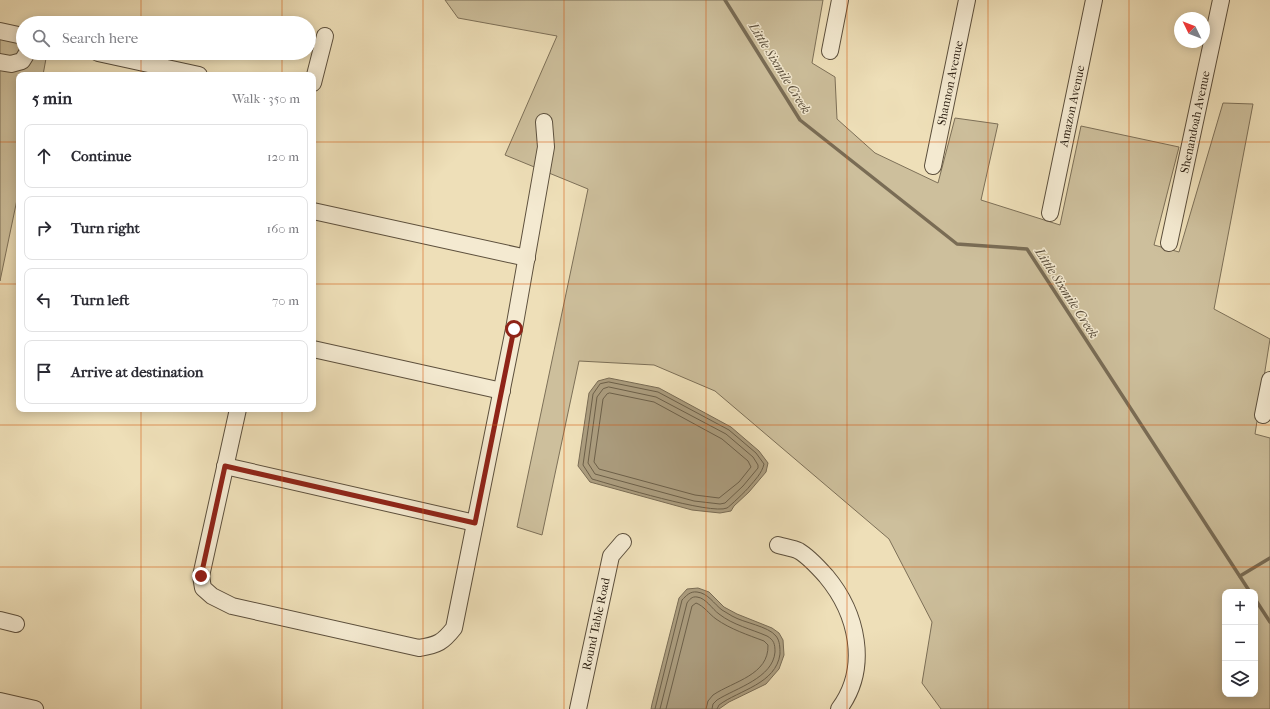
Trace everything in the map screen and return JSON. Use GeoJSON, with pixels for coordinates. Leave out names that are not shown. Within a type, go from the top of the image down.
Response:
{"type":"FeatureCollection","features":[{"type":"Feature","properties":{"kind":"street"},"geometry":{"type":"LineString","coordinates":[[830,51],[840,0]]}},
{"type":"Feature","properties":{"kind":"street","name":"Shannon Avenue"},"geometry":{"type":"LineString","coordinates":[[933,166],[968,0]]}},
{"type":"Feature","properties":{"kind":"street","name":"Amazon Avenue"},"geometry":{"type":"LineString","coordinates":[[1050,213],[1094,0]]}},
{"type":"Feature","properties":{"kind":"street","name":"Shenandoah Avenue"},"geometry":{"type":"LineString","coordinates":[[1169,244],[1220,0]]}},
{"type":"Feature","properties":{"kind":"street"},"geometry":{"type":"LineString","coordinates":[[0,31],[16,34]]}},
{"type":"Feature","properties":{"kind":"street"},"geometry":{"type":"LineString","coordinates":[[316,72],[325,36]]}},
{"type":"Feature","properties":{"kind":"street"},"geometry":{"type":"LineString","coordinates":[[0,62],[11,64],[23,60]]}},
{"type":"Feature","properties":{"kind":"street"},"geometry":{"type":"LineString","coordinates":[[126,60],[174,72]]}},
{"type":"Feature","properties":{"kind":"street"},"geometry":{"type":"LineString","coordinates":[[237,412],[201,576],[202,588],[212,596],[232,606],[419,648],[435,645],[445,640],[454,628],[502,391],[546,147],[544,122]]}},
{"type":"Feature","properties":{"kind":"street"},"geometry":{"type":"LineString","coordinates":[[316,211],[527,258]]}},
{"type":"Feature","properties":{"kind":"street"},"geometry":{"type":"LineString","coordinates":[[316,350],[502,391]]}},
{"type":"Feature","properties":{"kind":"street"},"geometry":{"type":"LineString","coordinates":[[1263,415],[1270,380]]}},
{"type":"Feature","properties":{"kind":"street"},"geometry":{"type":"LineString","coordinates":[[225,466],[475,523]]}},
{"type":"Feature","properties":{"kind":"street","name":"Round Table Road"},"geometry":{"type":"LineString","coordinates":[[578,709],[611,556],[623,542]]}},
{"type":"Feature","properties":{"kind":"street"},"geometry":{"type":"LineString","coordinates":[[778,545],[798,551],[816,564],[845,602],[856,634],[857,653],[855,673],[849,691],[838,709]]}},
{"type":"Feature","properties":{"kind":"street"},"geometry":{"type":"LineString","coordinates":[[0,620],[16,624]]}},
{"type":"Feature","properties":{"kind":"street"},"geometry":{"type":"LineString","coordinates":[[0,701],[35,709]]}},
{"type":"Feature","properties":{"kind":"shaded area"},"geometry":{"type":"Polygon","coordinates":[[[445,0],[823,0],[812,63],[835,77],[837,119],[875,153],[938,183],[955,118],[998,124],[981,200],[1060,225],[1081,126],[1179,147],[1154,245],[1179,252],[1223,103],[1253,104],[1214,309],[1270,339],[1255,434],[1270,438],[1270,709],[941,709],[922,683],[932,622],[889,539],[715,391],[654,365],[579,361],[542,535],[517,527],[588,189],[505,155],[557,36],[458,18],[445,0]]]}},
{"type":"Feature","properties":{"kind":"shaded area"},"geometry":{"type":"Polygon","coordinates":[[[0,35],[16,38],[16,60],[46,60],[44,72],[16,72],[16,204],[0,281],[0,35]]]}},
{"type":"Feature","properties":{"kind":"water"},"geometry":{"type":"Polygon","coordinates":[[[609,378],[659,388],[731,427],[759,451],[768,463],[766,472],[731,511],[720,513],[692,510],[590,482],[578,466],[589,393],[598,381],[609,378]]]}},
{"type":"Feature","properties":{"kind":"water"},"geometry":{"type":"Polygon","coordinates":[[[698,588],[709,592],[724,607],[737,614],[772,628],[779,633],[783,640],[784,655],[779,669],[766,684],[729,702],[719,709],[651,709],[679,598],[687,589],[698,588]]]}},
{"type":"Feature","properties":{"kind":"waterway","name":"Little Sixmile Creek"},"geometry":{"type":"LineString","coordinates":[[725,0],[800,120],[957,244],[1027,249],[1248,589]]}},
{"type":"Feature","properties":{"kind":"waterway"},"geometry":{"type":"LineString","coordinates":[[1240,576],[1270,558]]}},
{"type":"Feature","properties":{"kind":"waterway","name":"Little Sixmile Creek"},"geometry":{"type":"LineString","coordinates":[[1258,604],[1270,622]]}},
{"type":"Feature","properties":{"kind":"route"},"geometry":{"type":"LineString","coordinates":[[201,576],[225,466],[475,523],[514,329]]}}]}
